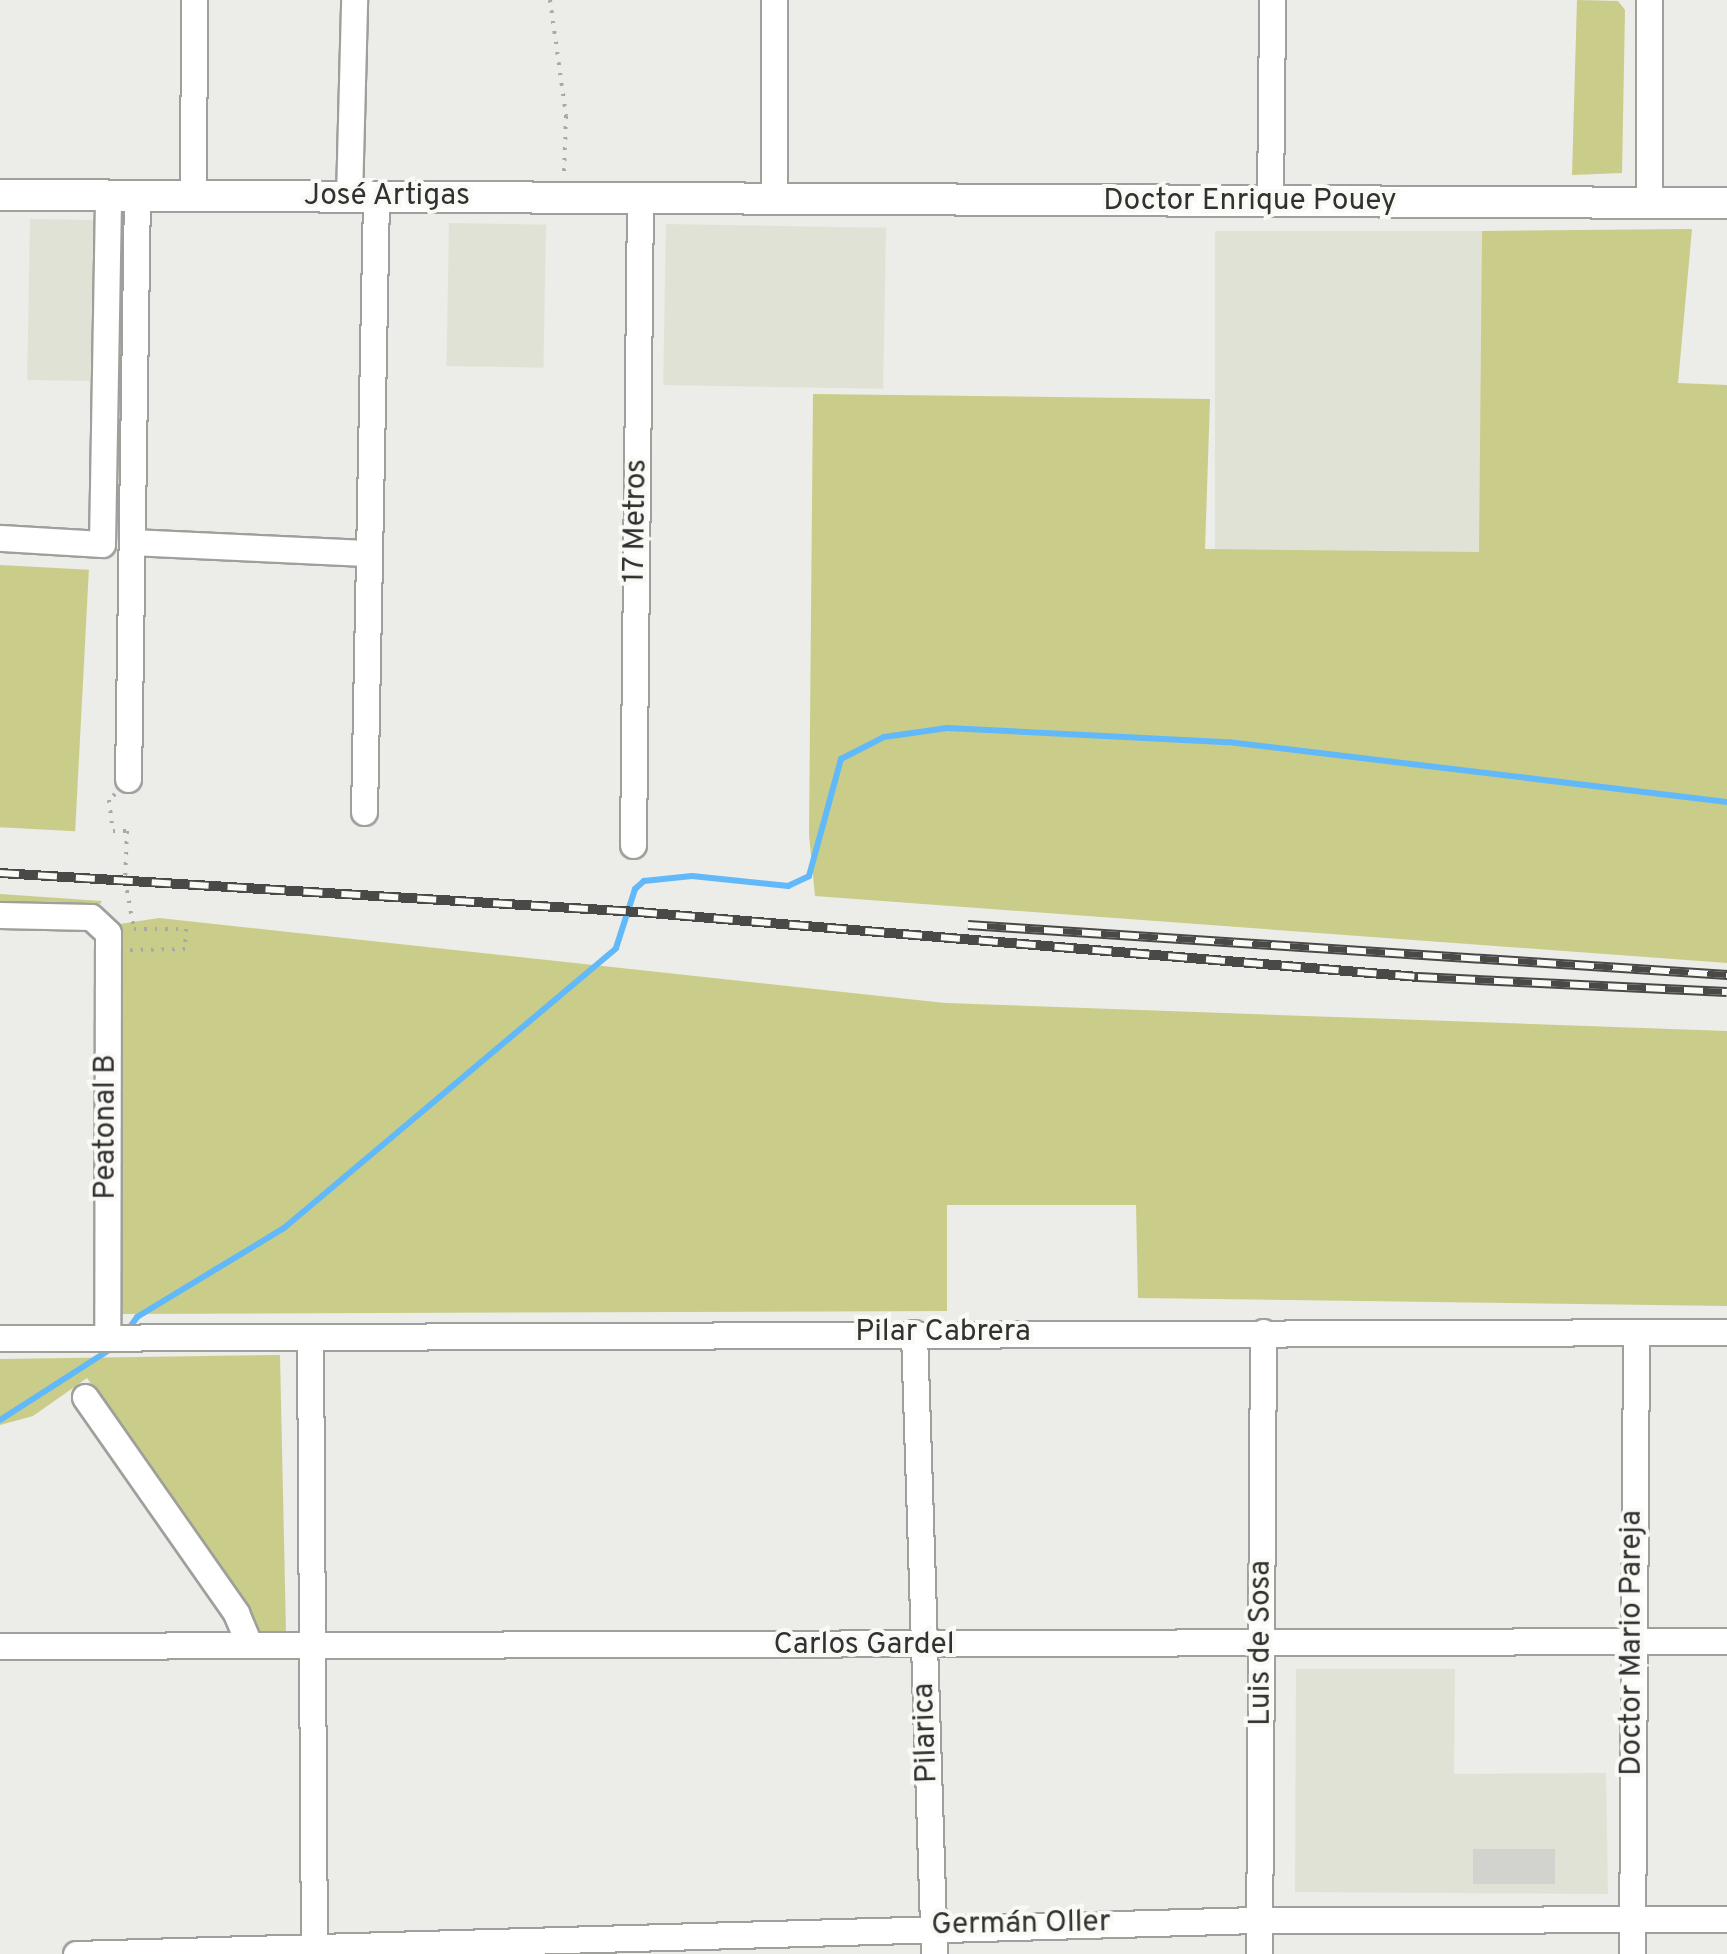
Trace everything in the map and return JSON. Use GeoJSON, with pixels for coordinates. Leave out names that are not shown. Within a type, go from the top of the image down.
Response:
{"type":"FeatureCollection","features":[{"type":"Feature","properties":{"kind":"street"},"geometry":{"type":"LineString","coordinates":[[193,196],[194,0]]}},
{"type":"Feature","properties":{"kind":"street"},"geometry":{"type":"LineString","coordinates":[[354,0],[369,553],[364,812]]}},
{"type":"Feature","properties":{"kind":"street"},"geometry":{"type":"LineString","coordinates":[[774,0],[774,201]]}},
{"type":"Feature","properties":{"kind":"street"},"geometry":{"type":"LineString","coordinates":[[1270,202],[1272,0]]}},
{"type":"Feature","properties":{"kind":"street"},"geometry":{"type":"LineString","coordinates":[[1648,203],[1650,0]]}},
{"type":"Feature","properties":{"kind":"street","name":"José Artigas"},"geometry":{"type":"LineString","coordinates":[[0,195],[774,201]]}},
{"type":"Feature","properties":{"kind":"street"},"geometry":{"type":"LineString","coordinates":[[0,538],[102,544],[122,196]]}},
{"type":"Feature","properties":{"kind":"street"},"geometry":{"type":"LineString","coordinates":[[122,196],[133,542],[128,779]]}},
{"type":"Feature","properties":{"kind":"street","name":"17 Metros"},"geometry":{"type":"LineString","coordinates":[[633,844],[640,198]]}},
{"type":"Feature","properties":{"kind":"street","name":"Doctor Enrique Pouey"},"geometry":{"type":"LineString","coordinates":[[774,201],[1727,204]]}},
{"type":"Feature","properties":{"kind":"street"},"geometry":{"type":"LineString","coordinates":[[133,542],[369,553]]}},
{"type":"Feature","properties":{"kind":"street","name":"Peatonal B"},"geometry":{"type":"LineString","coordinates":[[0,915],[100,922],[108,950],[109,1334]]}},
{"type":"Feature","properties":{"kind":"street","name":"Luis de Sosa"},"geometry":{"type":"LineString","coordinates":[[1259,1954],[1263,1332]]}},
{"type":"Feature","properties":{"kind":"street","name":"Doctor Mario Pareja"},"geometry":{"type":"LineString","coordinates":[[1632,1954],[1636,1332]]}},
{"type":"Feature","properties":{"kind":"street","name":"Pilar Cabrera"},"geometry":{"type":"LineString","coordinates":[[0,1338],[109,1334],[310,1338],[1727,1332]]}},
{"type":"Feature","properties":{"kind":"street","name":"Pilarica"},"geometry":{"type":"LineString","coordinates":[[914,1333],[934,1954]]}},
{"type":"Feature","properties":{"kind":"street"},"geometry":{"type":"LineString","coordinates":[[310,1338],[314,1951]]}},
{"type":"Feature","properties":{"kind":"street"},"geometry":{"type":"LineString","coordinates":[[84,1397],[236,1613],[249,1643]]}},
{"type":"Feature","properties":{"kind":"street","name":"Carlos Gardel"},"geometry":{"type":"LineString","coordinates":[[0,1646],[312,1642],[1262,1646],[1727,1641]]}},
{"type":"Feature","properties":{"kind":"street","name":"Germán Oller"},"geometry":{"type":"LineString","coordinates":[[76,1954],[314,1951],[933,1927],[1259,1920],[1727,1919]]}},
{"type":"Feature","properties":{"kind":"path"},"geometry":{"type":"LineString","coordinates":[[550,0],[566,116],[563,198]]}},
{"type":"Feature","properties":{"kind":"path"},"geometry":{"type":"LineString","coordinates":[[108,950],[186,949],[186,929],[134,929],[128,912],[127,832],[113,832],[109,800],[128,779]]}},
{"type":"Feature","properties":{"kind":"shaded area"},"geometry":{"type":"Polygon","coordinates":[[[30,219],[94,220],[91,381],[27,380],[30,219]]]}},
{"type":"Feature","properties":{"kind":"shaded area"},"geometry":{"type":"Polygon","coordinates":[[[449,223],[546,225],[543,368],[447,366],[449,223]]]}},
{"type":"Feature","properties":{"kind":"shaded area"},"geometry":{"type":"Polygon","coordinates":[[[666,224],[886,228],[883,389],[663,385],[666,224]]]}},
{"type":"Feature","properties":{"kind":"shaded area"},"geometry":{"type":"Polygon","coordinates":[[[1215,231],[1482,231],[1482,552],[1215,552],[1215,231]]]}},
{"type":"Feature","properties":{"kind":"shaded area"},"geometry":{"type":"Polygon","coordinates":[[[1296,1669],[1455,1669],[1454,1774],[1606,1773],[1608,1894],[1295,1892],[1296,1669]]]}},
{"type":"Feature","properties":{"kind":"green space"},"geometry":{"type":"Polygon","coordinates":[[[1577,0],[1618,1],[1625,10],[1622,173],[1572,175],[1577,0]]]}},
{"type":"Feature","properties":{"kind":"green space"},"geometry":{"type":"Polygon","coordinates":[[[1692,229],[1678,383],[1727,385],[1727,963],[815,896],[809,835],[813,394],[1210,399],[1205,549],[1479,552],[1482,231],[1692,229]]]}},
{"type":"Feature","properties":{"kind":"green space"},"geometry":{"type":"Polygon","coordinates":[[[0,565],[89,570],[75,831],[0,827],[0,565]]]}},
{"type":"Feature","properties":{"kind":"green space"},"geometry":{"type":"Polygon","coordinates":[[[0,894],[102,901],[98,907],[0,905],[0,894]]]}},
{"type":"Feature","properties":{"kind":"green space"},"geometry":{"type":"Polygon","coordinates":[[[159,918],[945,1003],[1727,1031],[1727,1306],[1138,1298],[1136,1205],[947,1205],[947,1311],[120,1314],[120,924],[159,918]]]}},
{"type":"Feature","properties":{"kind":"green space"},"geometry":{"type":"Polygon","coordinates":[[[280,1355],[286,1632],[259,1631],[87,1378],[33,1416],[0,1425],[0,1359],[280,1355]]]}},
{"type":"Feature","properties":{"kind":"building"},"geometry":{"type":"Polygon","coordinates":[[[1473,1849],[1555,1849],[1555,1884],[1473,1884],[1473,1849]]]}},
{"type":"Feature","properties":{"kind":"waterway"},"geometry":{"type":"LineString","coordinates":[[127,1331],[137,1317],[284,1228],[616,948],[635,889],[644,881],[692,876],[788,886],[809,876],[841,759],[884,737],[947,728],[1228,742],[1727,802]]}},
{"type":"Feature","properties":{"kind":"waterway"},"geometry":{"type":"LineString","coordinates":[[0,1420],[117,1345]]}},
{"type":"Feature","properties":{"kind":"railway"},"geometry":{"type":"LineString","coordinates":[[0,873],[638,912],[1418,977],[1727,992]]}},
{"type":"Feature","properties":{"kind":"railway"},"geometry":{"type":"LineString","coordinates":[[968,925],[1727,975]]}}]}
